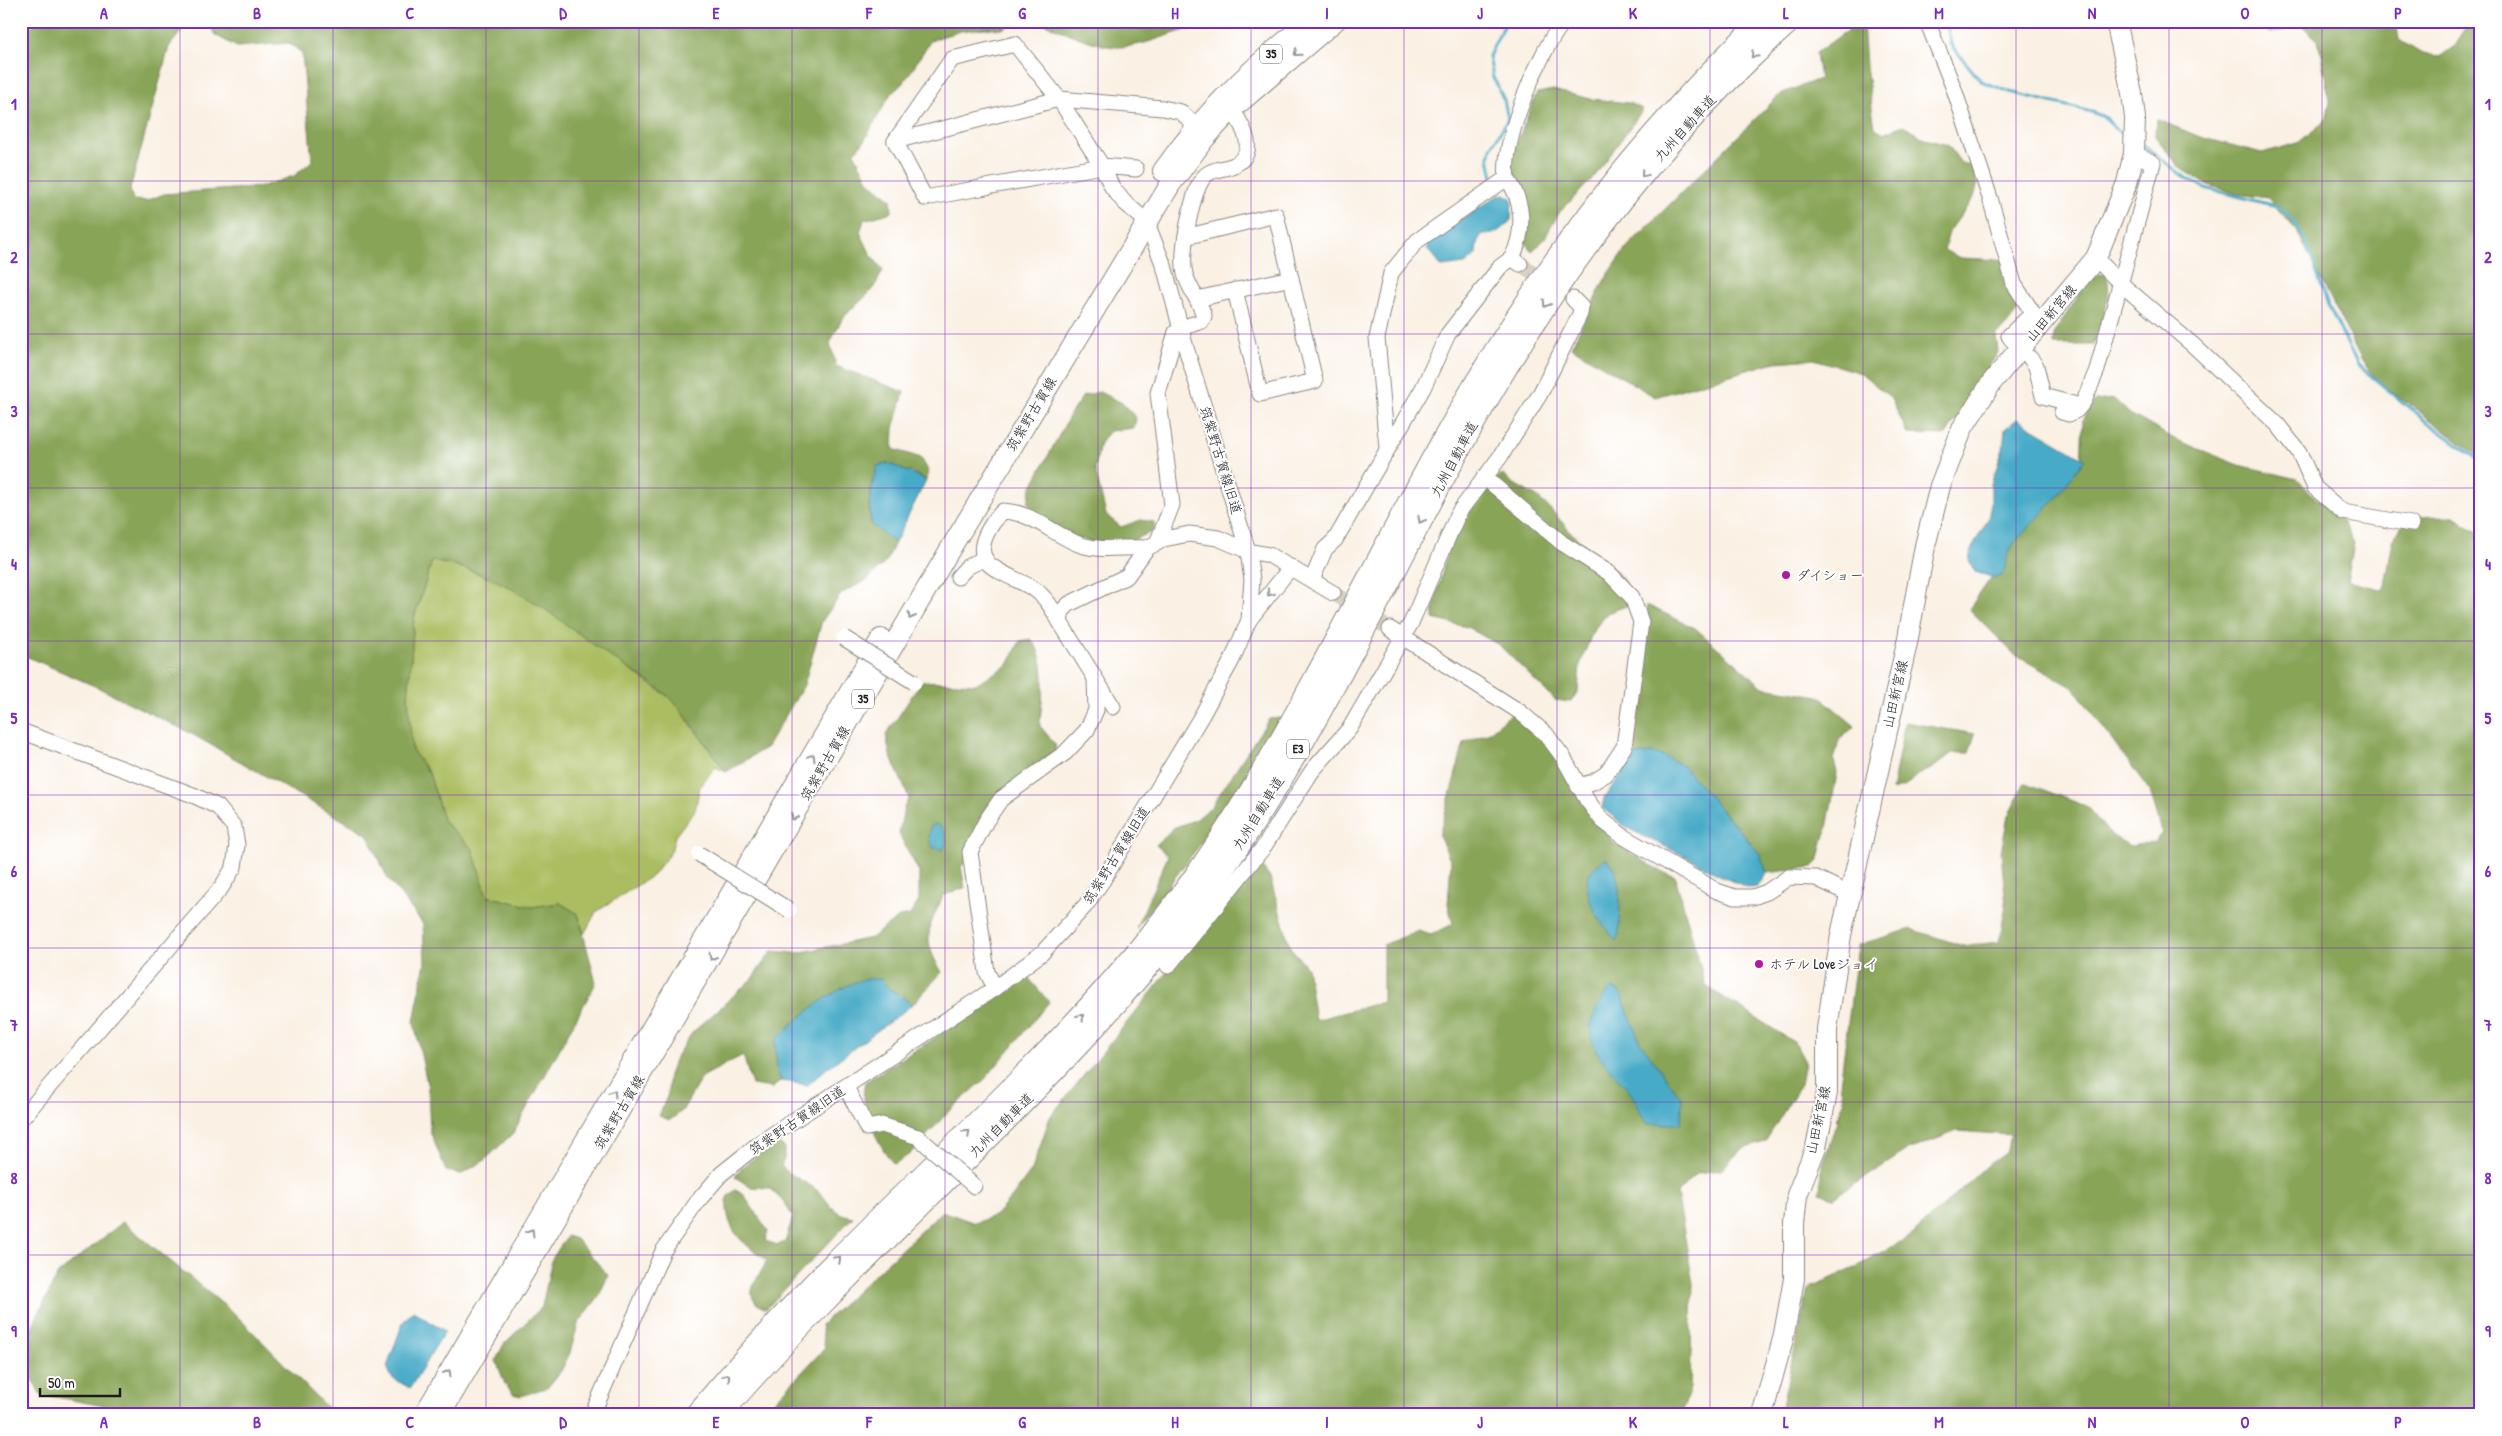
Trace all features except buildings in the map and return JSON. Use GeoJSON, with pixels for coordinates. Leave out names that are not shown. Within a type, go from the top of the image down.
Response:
{"type":"FeatureCollection","features":[{"type":"Feature","properties":{"kind":"highway","name":"九州自動車道"},"geometry":{"type":"LineString","coordinates":[[696,1415],[732,1372],[831,1266],[1016,1085],[1079,1020],[1194,878],[1247,798],[1290,728],[1449,428],[1533,291],[1630,162],[1688,96],[1762,21]]}},
{"type":"Feature","properties":{"kind":"highway","name":"九州自動車道"},"geometry":{"type":"LineString","coordinates":[[720,1415],[835,1289],[1016,1111],[1078,1047],[1151,963],[1208,889],[1278,783],[1319,714],[1463,441],[1549,298],[1595,234],[1698,112],[1790,21]]}},
{"type":"Feature","properties":{"kind":"main road","name":"筑紫野古賀線"},"geometry":{"type":"LineString","coordinates":[[440,1415],[1179,149],[1233,88],[1310,21]]}},
{"type":"Feature","properties":{"kind":"main road","name":"筑紫野古賀線"},"geometry":{"type":"LineString","coordinates":[[424,1415],[928,561],[1141,217],[1232,109],[1334,21]]}},
{"type":"Feature","properties":{"kind":"main road","name":"山田新宮線"},"geometry":{"type":"LineString","coordinates":[[1762,1415],[1783,1339],[1794,1279],[1794,1224],[1797,1195],[1816,1146],[1827,1093],[1827,1029],[1849,894],[1906,643],[1924,546],[1940,486],[1964,427],[1992,382],[2096,258],[2127,183],[2134,153],[2136,118],[2116,21]]}},
{"type":"Feature","properties":{"kind":"street"},"geometry":{"type":"LineString","coordinates":[[1312,580],[1325,549],[1335,540],[1423,388],[1448,334],[1500,267],[1516,261],[1522,215],[1516,191],[1507,178],[1507,150],[1518,114],[1541,54],[1564,21]]}},
{"type":"Feature","properties":{"kind":"street"},"geometry":{"type":"LineString","coordinates":[[1927,21],[1954,89],[1990,198],[2014,284],[2033,313],[2009,336],[2012,340]]}},
{"type":"Feature","properties":{"kind":"street","name":"筑紫野古賀線旧道"},"geometry":{"type":"LineString","coordinates":[[592,1415],[663,1251],[698,1201],[721,1174],[761,1142],[995,988],[1042,953],[1086,905],[1202,715],[1232,660],[1249,620],[1252,580],[1248,551],[1164,266],[1141,217],[1112,187],[1102,166],[1059,99],[1015,44],[952,59],[895,141]]}},
{"type":"Feature","properties":{"kind":"street"},"geometry":{"type":"LineString","coordinates":[[1136,169],[1102,166],[925,198],[895,141],[1059,99],[1163,108],[1181,112],[1197,127]]}},
{"type":"Feature","properties":{"kind":"street"},"geometry":{"type":"LineString","coordinates":[[1060,622],[1062,611],[1069,604],[1126,576],[1152,546],[1172,505],[1158,393],[1176,332],[1181,328],[1202,321],[1204,316],[1198,299],[1185,274],[1186,234],[1202,180],[1209,172],[1235,164],[1244,156],[1248,146],[1243,126],[1232,109]]}},
{"type":"Feature","properties":{"kind":"street"},"geometry":{"type":"LineString","coordinates":[[2062,412],[2069,414],[2080,406],[2096,370],[2153,163],[2134,153]]}},
{"type":"Feature","properties":{"kind":"street"},"geometry":{"type":"LineString","coordinates":[[1387,448],[1377,338],[1391,273],[1417,242],[1507,178]]}},
{"type":"Feature","properties":{"kind":"street"},"geometry":{"type":"LineString","coordinates":[[1186,234],[1193,235],[1276,215],[1315,381],[1260,394],[1235,290]]}},
{"type":"Feature","properties":{"kind":"street"},"geometry":{"type":"LineString","coordinates":[[2096,258],[2120,283],[2193,346],[2278,425],[2299,452],[2315,488],[2343,512],[2411,524]]}},
{"type":"Feature","properties":{"kind":"street"},"geometry":{"type":"LineString","coordinates":[[1198,299],[1291,278]]}},
{"type":"Feature","properties":{"kind":"street"},"geometry":{"type":"LineString","coordinates":[[1168,966],[1263,848],[1312,771],[1350,728],[1373,692],[1396,633],[1411,623],[1459,512],[1500,457],[1548,378],[1580,314],[1581,307],[1573,299]]}},
{"type":"Feature","properties":{"kind":"street"},"geometry":{"type":"LineString","coordinates":[[2030,358],[2036,366],[2043,396],[2080,406]]}},
{"type":"Feature","properties":{"kind":"street"},"geometry":{"type":"LineString","coordinates":[[1484,477],[1562,543],[1609,573],[1632,597],[1641,622],[1624,747],[1606,774],[1593,782],[1578,786]]}},
{"type":"Feature","properties":{"kind":"street"},"geometry":{"type":"LineString","coordinates":[[1113,707],[1052,607],[1036,590],[987,562],[983,542],[994,520],[1003,511],[1024,515],[1060,536],[1083,545],[1107,550],[1152,546],[1189,534],[1218,538],[1248,551],[1269,555],[1291,566],[1333,593]]}},
{"type":"Feature","properties":{"kind":"street"},"geometry":{"type":"LineString","coordinates":[[958,577],[967,567],[985,558]]}},
{"type":"Feature","properties":{"kind":"street"},"geometry":{"type":"LineString","coordinates":[[1249,620],[1291,566]]}},
{"type":"Feature","properties":{"kind":"street"},"geometry":{"type":"LineString","coordinates":[[1396,633],[1526,718],[1551,742],[1563,757],[1578,786],[1602,820],[1624,837],[1717,891],[1735,897],[1753,897],[1767,892],[1789,877],[1816,878],[1849,894]]}},
{"type":"Feature","properties":{"kind":"street"},"geometry":{"type":"LineString","coordinates":[[844,638],[914,682]]}},
{"type":"Feature","properties":{"kind":"street"},"geometry":{"type":"LineString","coordinates":[[995,988],[987,972],[970,852],[986,821],[1001,799],[1065,753],[1087,730],[1096,710],[1095,678]]}},
{"type":"Feature","properties":{"kind":"street"},"geometry":{"type":"LineString","coordinates":[[21,731],[193,795],[218,807],[234,827],[237,845],[234,867],[221,888],[21,1119]]}},
{"type":"Feature","properties":{"kind":"street"},"geometry":{"type":"LineString","coordinates":[[699,854],[789,910]]}},
{"type":"Feature","properties":{"kind":"street"},"geometry":{"type":"LineString","coordinates":[[846,1087],[867,1128],[882,1126],[918,1137],[969,1181]]}},
{"type":"Feature","properties":{"kind":"green space"},"geometry":{"type":"Polygon","coordinates":[[[43,21],[186,21],[186,25],[169,47],[130,189],[133,200],[146,201],[164,194],[260,187],[294,176],[312,161],[302,53],[289,43],[237,47],[215,35],[208,21],[1017,21],[1002,29],[984,28],[960,31],[931,40],[904,82],[890,95],[864,141],[854,153],[869,182],[891,199],[892,212],[864,220],[860,232],[871,255],[883,270],[871,291],[844,318],[830,343],[836,366],[904,392],[894,428],[893,449],[921,458],[929,472],[926,480],[910,471],[872,481],[869,507],[871,524],[895,543],[886,562],[867,580],[842,593],[822,621],[804,685],[767,747],[726,772],[681,710],[654,685],[615,660],[530,599],[484,576],[459,567],[432,561],[414,618],[408,697],[412,750],[429,773],[444,822],[472,848],[487,896],[532,907],[560,903],[578,914],[596,983],[513,1133],[485,1160],[462,1174],[446,1171],[430,1131],[428,1088],[414,1022],[425,962],[423,924],[387,877],[367,834],[190,733],[97,687],[21,654],[21,31],[43,21]]]}},
{"type":"Feature","properties":{"kind":"green space"},"geometry":{"type":"Polygon","coordinates":[[[1037,21],[1226,21],[1214,26],[1182,31],[1142,44],[1118,47],[1089,41],[1037,21]]]}},
{"type":"Feature","properties":{"kind":"green space"},"geometry":{"type":"Polygon","coordinates":[[[1860,21],[1863,21],[1866,66],[1875,128],[1884,133],[1903,125],[1925,139],[1948,145],[1961,163],[1971,165],[1978,183],[1974,197],[1949,232],[1944,250],[1960,258],[2003,260],[2018,311],[1996,336],[1998,352],[1946,435],[1908,434],[1891,398],[1861,373],[1814,359],[1775,362],[1655,397],[1571,347],[1604,281],[1627,247],[1780,94],[1820,79],[1816,53],[1860,21]]]}},
{"type":"Feature","properties":{"kind":"green space"},"geometry":{"type":"Polygon","coordinates":[[[2243,21],[2396,21],[2399,40],[2422,54],[2441,56],[2456,45],[2469,21],[2481,21],[2481,458],[2376,379],[2362,361],[2297,231],[2268,198],[2237,194],[2206,184],[2181,169],[2155,136],[2156,119],[2200,137],[2262,153],[2298,143],[2326,120],[2330,102],[2318,40],[2301,25],[2271,33],[2243,21]]]}},
{"type":"Feature","properties":{"kind":"green space"},"geometry":{"type":"Polygon","coordinates":[[[1553,90],[1591,99],[1629,103],[1643,109],[1595,176],[1559,213],[1543,241],[1532,251],[1523,241],[1510,172],[1513,152],[1537,93],[1553,90]]]}},
{"type":"Feature","properties":{"kind":"green space"},"geometry":{"type":"Polygon","coordinates":[[[2098,274],[2106,275],[2109,292],[2093,345],[2054,345],[2054,333],[2087,283],[2098,274]]]}},
{"type":"Feature","properties":{"kind":"green space"},"geometry":{"type":"Polygon","coordinates":[[[1099,392],[1122,403],[1136,418],[1134,428],[1110,431],[1100,443],[1095,469],[1106,515],[1121,527],[1141,520],[1154,522],[1154,531],[1124,544],[1102,544],[1066,536],[1044,521],[1028,503],[1031,488],[1071,413],[1083,396],[1099,392]]]}},
{"type":"Feature","properties":{"kind":"green space"},"geometry":{"type":"Polygon","coordinates":[[[2114,399],[2130,414],[2176,440],[2239,465],[2298,479],[2309,492],[2341,519],[2354,543],[2347,581],[2384,590],[2393,541],[2407,517],[2452,516],[2481,533],[2481,1415],[1780,1415],[1808,1289],[1856,1267],[1911,1236],[1986,1166],[2006,1152],[2011,1135],[1957,1131],[1906,1151],[1833,1198],[1820,1193],[1821,1170],[1844,1100],[1840,1085],[1858,945],[1911,929],[1963,946],[1999,942],[2006,905],[2001,852],[2008,816],[2025,783],[2086,806],[2111,835],[2130,846],[2157,842],[2162,832],[2150,791],[2074,688],[2015,655],[1969,609],[1998,568],[2021,516],[2051,498],[2081,465],[2083,420],[2095,401],[2114,399]]]}},
{"type":"Feature","properties":{"kind":"green space"},"geometry":{"type":"Polygon","coordinates":[[[1502,474],[1543,502],[1575,536],[1612,567],[1624,582],[1634,603],[1607,613],[1593,631],[1580,665],[1578,691],[1571,702],[1555,700],[1499,645],[1467,627],[1433,619],[1435,602],[1449,545],[1468,502],[1502,474]]]}},
{"type":"Feature","properties":{"kind":"green space"},"geometry":{"type":"Polygon","coordinates":[[[432,561],[464,568],[515,588],[554,613],[594,645],[673,700],[726,772],[715,767],[700,786],[695,810],[675,836],[671,852],[653,875],[596,912],[584,934],[578,914],[560,903],[532,907],[487,896],[472,848],[444,822],[429,773],[412,750],[408,697],[414,618],[432,561]]]}},
{"type":"Feature","properties":{"kind":"green space"},"geometry":{"type":"Polygon","coordinates":[[[1647,605],[1695,628],[1763,687],[1819,696],[1855,726],[1839,740],[1834,760],[1837,773],[1828,823],[1818,862],[1813,867],[1767,873],[1747,838],[1701,792],[1652,753],[1635,755],[1629,747],[1637,708],[1647,605]]]}},
{"type":"Feature","properties":{"kind":"green space"},"geometry":{"type":"Polygon","coordinates":[[[1031,639],[1041,658],[1043,692],[1040,726],[1055,744],[1057,759],[981,817],[975,857],[961,866],[965,888],[944,895],[931,925],[929,942],[931,951],[942,972],[912,1005],[900,994],[886,988],[777,1070],[781,1081],[772,1088],[752,1085],[743,1055],[702,1077],[682,1111],[670,1120],[659,1116],[668,1094],[669,1075],[677,1055],[692,1033],[751,980],[772,951],[797,953],[871,938],[899,917],[910,915],[919,901],[919,872],[899,834],[904,808],[909,798],[890,755],[886,735],[922,681],[976,684],[1008,665],[1020,641],[1031,639]]]}},
{"type":"Feature","properties":{"kind":"green space"},"geometry":{"type":"Polygon","coordinates":[[[1514,712],[1556,752],[1575,791],[1614,843],[1664,873],[1675,876],[1706,986],[1795,1043],[1805,1062],[1801,1084],[1765,1142],[1742,1149],[1721,1170],[1698,1173],[1677,1193],[1693,1283],[1690,1388],[1681,1415],[761,1415],[825,1348],[821,1325],[942,1211],[975,1223],[996,1215],[1032,1170],[1050,1117],[1258,861],[1270,878],[1290,947],[1307,967],[1315,1020],[1383,1002],[1383,945],[1418,931],[1431,935],[1453,924],[1448,904],[1451,861],[1439,836],[1464,743],[1488,733],[1514,712]]]}},
{"type":"Feature","properties":{"kind":"green space"},"geometry":{"type":"Polygon","coordinates":[[[1280,718],[1236,793],[1212,829],[1136,928],[1168,856],[1156,845],[1173,828],[1197,819],[1211,807],[1269,719],[1280,718]]]}},
{"type":"Feature","properties":{"kind":"green space"},"geometry":{"type":"Polygon","coordinates":[[[1905,722],[1975,734],[1969,753],[1952,753],[1933,768],[1916,776],[1906,786],[1892,790],[1905,722]]]}},
{"type":"Feature","properties":{"kind":"green space"},"geometry":{"type":"Polygon","coordinates":[[[1027,976],[1049,1002],[985,1079],[948,1112],[910,1154],[894,1164],[876,1137],[867,1114],[864,1102],[865,1082],[990,1003],[1027,976]]]}},
{"type":"Feature","properties":{"kind":"green space"},"geometry":{"type":"Polygon","coordinates":[[[776,1142],[784,1147],[784,1159],[781,1166],[814,1188],[834,1209],[853,1217],[766,1309],[757,1304],[753,1299],[752,1293],[756,1280],[767,1260],[742,1241],[736,1234],[729,1219],[727,1197],[735,1190],[743,1194],[768,1231],[765,1241],[778,1245],[785,1242],[793,1217],[785,1203],[769,1188],[751,1187],[735,1177],[742,1167],[776,1142]]]}},
{"type":"Feature","properties":{"kind":"green space"},"geometry":{"type":"Polygon","coordinates":[[[123,1222],[236,1315],[334,1415],[152,1415],[40,1394],[21,1355],[21,1349],[58,1274],[123,1222]]]}},
{"type":"Feature","properties":{"kind":"green space"},"geometry":{"type":"Polygon","coordinates":[[[567,1236],[576,1239],[608,1275],[599,1296],[578,1324],[570,1353],[561,1371],[548,1387],[521,1396],[513,1394],[505,1384],[496,1360],[504,1344],[542,1307],[552,1259],[567,1236]]]}},
{"type":"Feature","properties":{"kind":"water"},"geometry":{"type":"Polygon","coordinates":[[[1505,194],[1512,199],[1511,220],[1497,232],[1481,237],[1478,240],[1476,255],[1465,264],[1442,267],[1427,249],[1428,242],[1497,196],[1505,194]]]}},
{"type":"Feature","properties":{"kind":"water"},"geometry":{"type":"Polygon","coordinates":[[[2017,419],[2085,459],[2054,501],[2014,543],[2008,555],[2003,575],[1995,578],[1975,572],[1969,561],[1971,550],[1988,519],[1991,503],[1991,484],[2003,449],[2005,429],[2017,419]]]}},
{"type":"Feature","properties":{"kind":"water"},"geometry":{"type":"Polygon","coordinates":[[[888,463],[926,480],[895,543],[871,524],[871,495],[877,466],[888,463]]]}},
{"type":"Feature","properties":{"kind":"water"},"geometry":{"type":"Polygon","coordinates":[[[1652,753],[1667,757],[1683,766],[1760,854],[1767,873],[1757,887],[1750,888],[1722,877],[1695,861],[1627,828],[1602,808],[1604,798],[1635,755],[1652,753]]]}},
{"type":"Feature","properties":{"kind":"water"},"geometry":{"type":"Polygon","coordinates":[[[937,824],[946,835],[943,850],[932,847],[929,838],[931,826],[937,824]]]}},
{"type":"Feature","properties":{"kind":"water"},"geometry":{"type":"Polygon","coordinates":[[[1606,858],[1612,865],[1618,883],[1620,904],[1619,934],[1616,941],[1595,912],[1587,887],[1591,872],[1595,866],[1606,858]]]}},
{"type":"Feature","properties":{"kind":"water"},"geometry":{"type":"Polygon","coordinates":[[[881,979],[891,990],[912,1005],[827,1068],[808,1085],[781,1081],[777,1070],[775,1041],[803,1015],[835,992],[860,980],[881,979]]]}},
{"type":"Feature","properties":{"kind":"water"},"geometry":{"type":"Polygon","coordinates":[[[1613,988],[1620,992],[1640,1042],[1682,1099],[1681,1124],[1648,1124],[1633,1097],[1600,1057],[1594,1046],[1591,1035],[1591,1022],[1603,997],[1613,988]]]}},
{"type":"Feature","properties":{"kind":"water"},"geometry":{"type":"Polygon","coordinates":[[[413,1311],[445,1331],[410,1388],[392,1378],[387,1367],[403,1322],[413,1311]]]}},
{"type":"Feature","properties":{"kind":"waterway"},"geometry":{"type":"LineString","coordinates":[[1494,182],[1489,158],[1491,148],[1508,119],[1504,100],[1493,77],[1489,56],[1506,21]]}},
{"type":"Feature","properties":{"kind":"waterway"},"geometry":{"type":"LineString","coordinates":[[1946,21],[1951,45],[1981,81],[2010,92],[2092,112],[2106,118],[2114,128],[2127,136]]}},
{"type":"Feature","properties":{"kind":"waterway"},"geometry":{"type":"LineString","coordinates":[[2141,144],[2186,178],[2205,188],[2280,207],[2295,224],[2306,242],[2328,305],[2358,365],[2423,419],[2481,461]]}},
{"type":"Feature","properties":{"kind":"tunnel"},"geometry":{"type":"LineString","coordinates":[[1520,264],[1551,284]]}},
{"type":"Feature","properties":{"kind":"tunnel"},"geometry":{"type":"LineString","coordinates":[[1333,593],[1390,629]]}},
{"type":"Feature","properties":{"kind":"place","name":"ダイショー"},"geometry":{"type":"Point","coordinates":[1786,575]}},
{"type":"Feature","properties":{"kind":"place","name":"ホテル Loveジョイ"},"geometry":{"type":"Point","coordinates":[1759,964]}}]}
